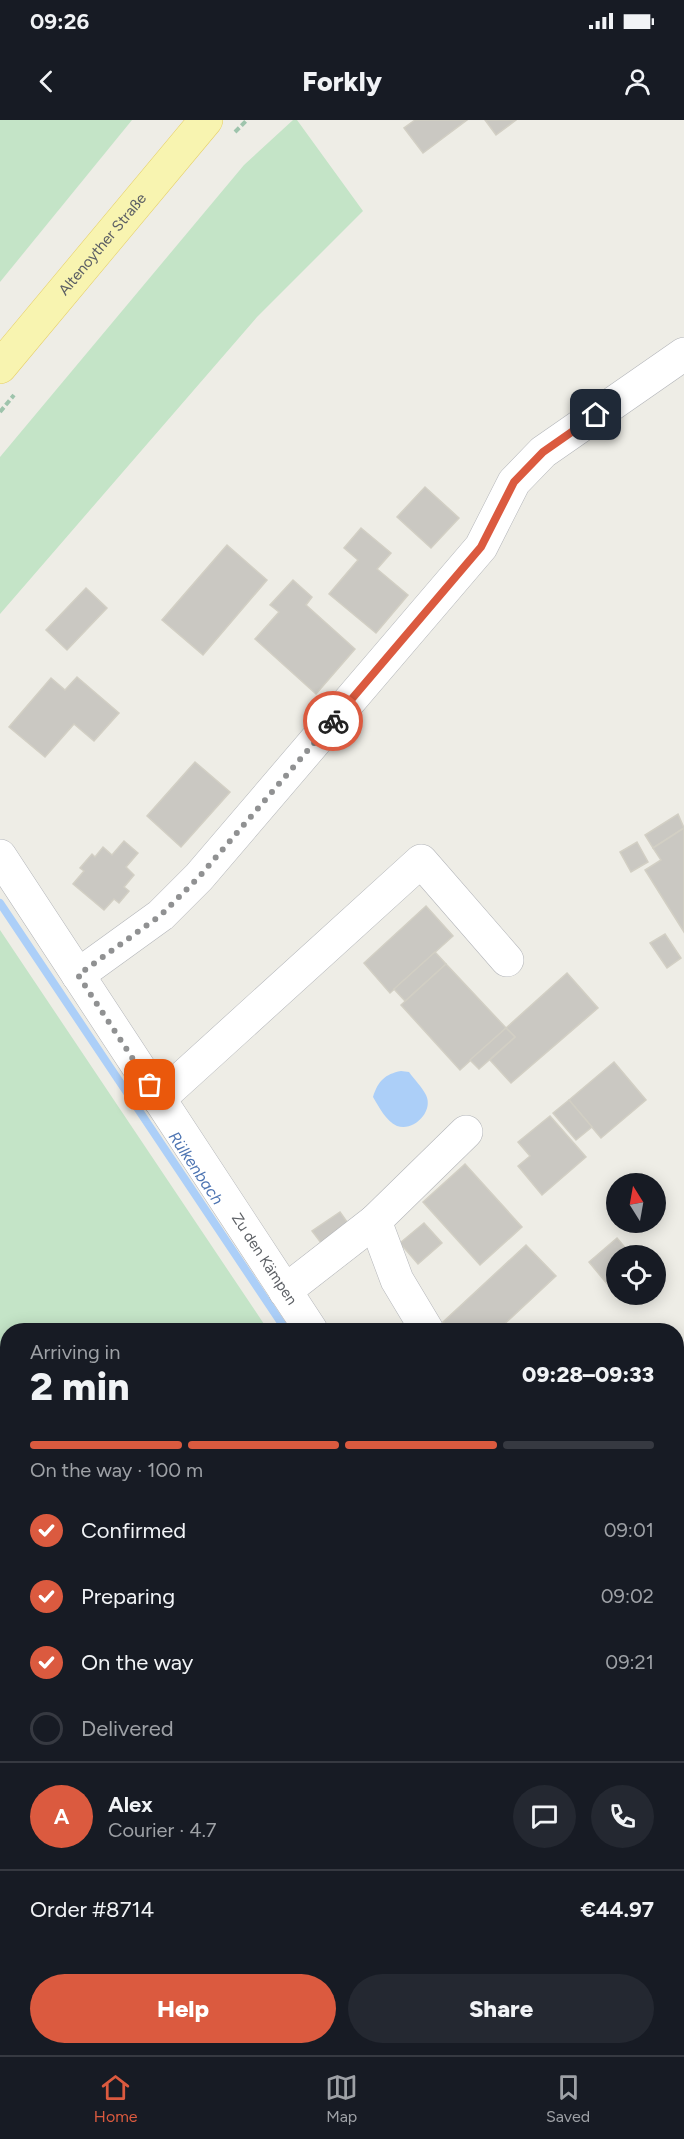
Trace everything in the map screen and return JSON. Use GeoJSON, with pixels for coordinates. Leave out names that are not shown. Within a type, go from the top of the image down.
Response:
{"type":"FeatureCollection","features":[{"type":"Feature","properties":{"kind":"main road","name":"Altenoyther Straße"},"geometry":{"type":"LineString","coordinates":[[0,367],[206,120]]}},
{"type":"Feature","properties":{"kind":"street"},"geometry":{"type":"LineString","coordinates":[[78,975],[161,915],[199,877],[481,547],[514,482],[543,452],[684,354]]}},
{"type":"Feature","properties":{"kind":"street","name":"Zu den Kämpen"},"geometry":{"type":"LineString","coordinates":[[0,856],[306,1323]]}},
{"type":"Feature","properties":{"kind":"street"},"geometry":{"type":"LineString","coordinates":[[159,1099],[421,861],[507,960]]}},
{"type":"Feature","properties":{"kind":"street"},"geometry":{"type":"LineString","coordinates":[[285,1292],[375,1221],[466,1132]]}},
{"type":"Feature","properties":{"kind":"street"},"geometry":{"type":"LineString","coordinates":[[375,1221],[397,1280],[423,1323]]}},
{"type":"Feature","properties":{"kind":"green space"},"geometry":{"type":"Polygon","coordinates":[[[0,120],[132,120],[0,282],[0,120]]]}},
{"type":"Feature","properties":{"kind":"green space"},"geometry":{"type":"Polygon","coordinates":[[[293,120],[297,120],[363,211],[257,317],[0,614],[0,457],[244,165],[293,120]]]}},
{"type":"Feature","properties":{"kind":"green space"},"geometry":{"type":"Polygon","coordinates":[[[0,930],[263,1323],[0,1323],[0,930]]]}},
{"type":"Feature","properties":{"kind":"water"},"geometry":{"type":"Polygon","coordinates":[[[401,1071],[409,1072],[428,1101],[421,1119],[410,1126],[403,1127],[389,1121],[373,1097],[383,1079],[401,1071]]]}},
{"type":"Feature","properties":{"kind":"building"},"geometry":{"type":"Polygon","coordinates":[[[415,120],[467,120],[423,153],[404,128],[415,120]]]}},
{"type":"Feature","properties":{"kind":"building"},"geometry":{"type":"Polygon","coordinates":[[[485,120],[516,120],[496,135],[485,120]]]}},
{"type":"Feature","properties":{"kind":"building"},"geometry":{"type":"Polygon","coordinates":[[[425,487],[459,518],[431,548],[397,517],[425,487]]]}},
{"type":"Feature","properties":{"kind":"building"},"geometry":{"type":"Polygon","coordinates":[[[361,528],[391,553],[377,569],[408,595],[376,633],[329,594],[358,560],[344,548],[361,528]]]}},
{"type":"Feature","properties":{"kind":"building"},"geometry":{"type":"Polygon","coordinates":[[[227,545],[267,580],[203,655],[162,620],[227,545]]]}},
{"type":"Feature","properties":{"kind":"building"},"geometry":{"type":"Polygon","coordinates":[[[293,580],[312,597],[306,605],[355,649],[316,694],[255,639],[279,612],[270,605],[293,580]]]}},
{"type":"Feature","properties":{"kind":"building"},"geometry":{"type":"Polygon","coordinates":[[[86,588],[107,608],[67,650],[46,630],[86,588]]]}},
{"type":"Feature","properties":{"kind":"building"},"geometry":{"type":"Polygon","coordinates":[[[77,677],[119,713],[94,741],[74,724],[45,757],[9,727],[51,678],[65,690],[77,677]]]}},
{"type":"Feature","properties":{"kind":"building"},"geometry":{"type":"Polygon","coordinates":[[[195,762],[230,792],[181,847],[147,816],[195,762]]]}},
{"type":"Feature","properties":{"kind":"building"},"geometry":{"type":"Polygon","coordinates":[[[678,814],[684,828],[653,848],[645,835],[678,814]]]}},
{"type":"Feature","properties":{"kind":"building"},"geometry":{"type":"Polygon","coordinates":[[[684,828],[684,932],[645,870],[661,860],[653,848],[684,828]]]}},
{"type":"Feature","properties":{"kind":"building"},"geometry":{"type":"Polygon","coordinates":[[[124,841],[138,853],[126,867],[134,875],[124,887],[129,891],[119,903],[114,899],[104,910],[73,884],[84,871],[80,868],[92,854],[95,857],[103,847],[112,855],[124,841]]]}},
{"type":"Feature","properties":{"kind":"building"},"geometry":{"type":"Polygon","coordinates":[[[637,842],[648,862],[631,872],[620,852],[637,842]]]}},
{"type":"Feature","properties":{"kind":"building"},"geometry":{"type":"Polygon","coordinates":[[[426,906],[453,936],[390,993],[364,963],[426,906]]]}},
{"type":"Feature","properties":{"kind":"building"},"geometry":{"type":"Polygon","coordinates":[[[665,934],[681,958],[667,968],[650,943],[665,934]]]}},
{"type":"Feature","properties":{"kind":"building"},"geometry":{"type":"Polygon","coordinates":[[[435,952],[446,964],[405,1001],[394,989],[435,952]]]}},
{"type":"Feature","properties":{"kind":"building"},"geometry":{"type":"Polygon","coordinates":[[[446,964],[506,1028],[460,1070],[401,1005],[446,964]]]}},
{"type":"Feature","properties":{"kind":"building"},"geometry":{"type":"Polygon","coordinates":[[[567,973],[598,1008],[511,1083],[490,1060],[515,1037],[506,1028],[567,973]]]}},
{"type":"Feature","properties":{"kind":"building"},"geometry":{"type":"Polygon","coordinates":[[[506,1028],[515,1037],[479,1069],[470,1060],[506,1028]]]}},
{"type":"Feature","properties":{"kind":"building"},"geometry":{"type":"Polygon","coordinates":[[[614,1062],[646,1100],[601,1138],[569,1100],[614,1062]]]}},
{"type":"Feature","properties":{"kind":"building"},"geometry":{"type":"Polygon","coordinates":[[[569,1100],[592,1127],[576,1140],[553,1113],[569,1100]]]}},
{"type":"Feature","properties":{"kind":"building"},"geometry":{"type":"Polygon","coordinates":[[[550,1116],[586,1157],[542,1195],[518,1166],[530,1156],[518,1142],[550,1116]]]}},
{"type":"Feature","properties":{"kind":"building"},"geometry":{"type":"Polygon","coordinates":[[[465,1164],[522,1227],[480,1265],[423,1202],[465,1164]]]}},
{"type":"Feature","properties":{"kind":"building"},"geometry":{"type":"Polygon","coordinates":[[[340,1212],[352,1229],[325,1248],[312,1231],[340,1212]]]}},
{"type":"Feature","properties":{"kind":"building"},"geometry":{"type":"Polygon","coordinates":[[[424,1223],[442,1243],[418,1264],[400,1243],[424,1223]]]}},
{"type":"Feature","properties":{"kind":"building"},"geometry":{"type":"Polygon","coordinates":[[[617,1238],[623,1245],[609,1245],[617,1238]]]}},
{"type":"Feature","properties":{"kind":"building"},"geometry":{"type":"Polygon","coordinates":[[[526,1245],[556,1276],[506,1323],[443,1322],[526,1245]]]}},
{"type":"Feature","properties":{"kind":"building"},"geometry":{"type":"Polygon","coordinates":[[[606,1247],[606,1283],[589,1262],[606,1247]]]}},
{"type":"Feature","properties":{"kind":"waterway","name":"Rülkenbach"},"geometry":{"type":"LineString","coordinates":[[0,903],[281,1323]]}},
{"type":"Feature","properties":{"kind":"way so far"},"geometry":{"type":"LineString","coordinates":[[150,1085],[78,975],[161,915],[199,877],[333,721]]}},
{"type":"Feature","properties":{"kind":"route"},"geometry":{"type":"LineString","coordinates":[[333,721],[481,547],[514,482],[543,452],[596,415]]}}]}
